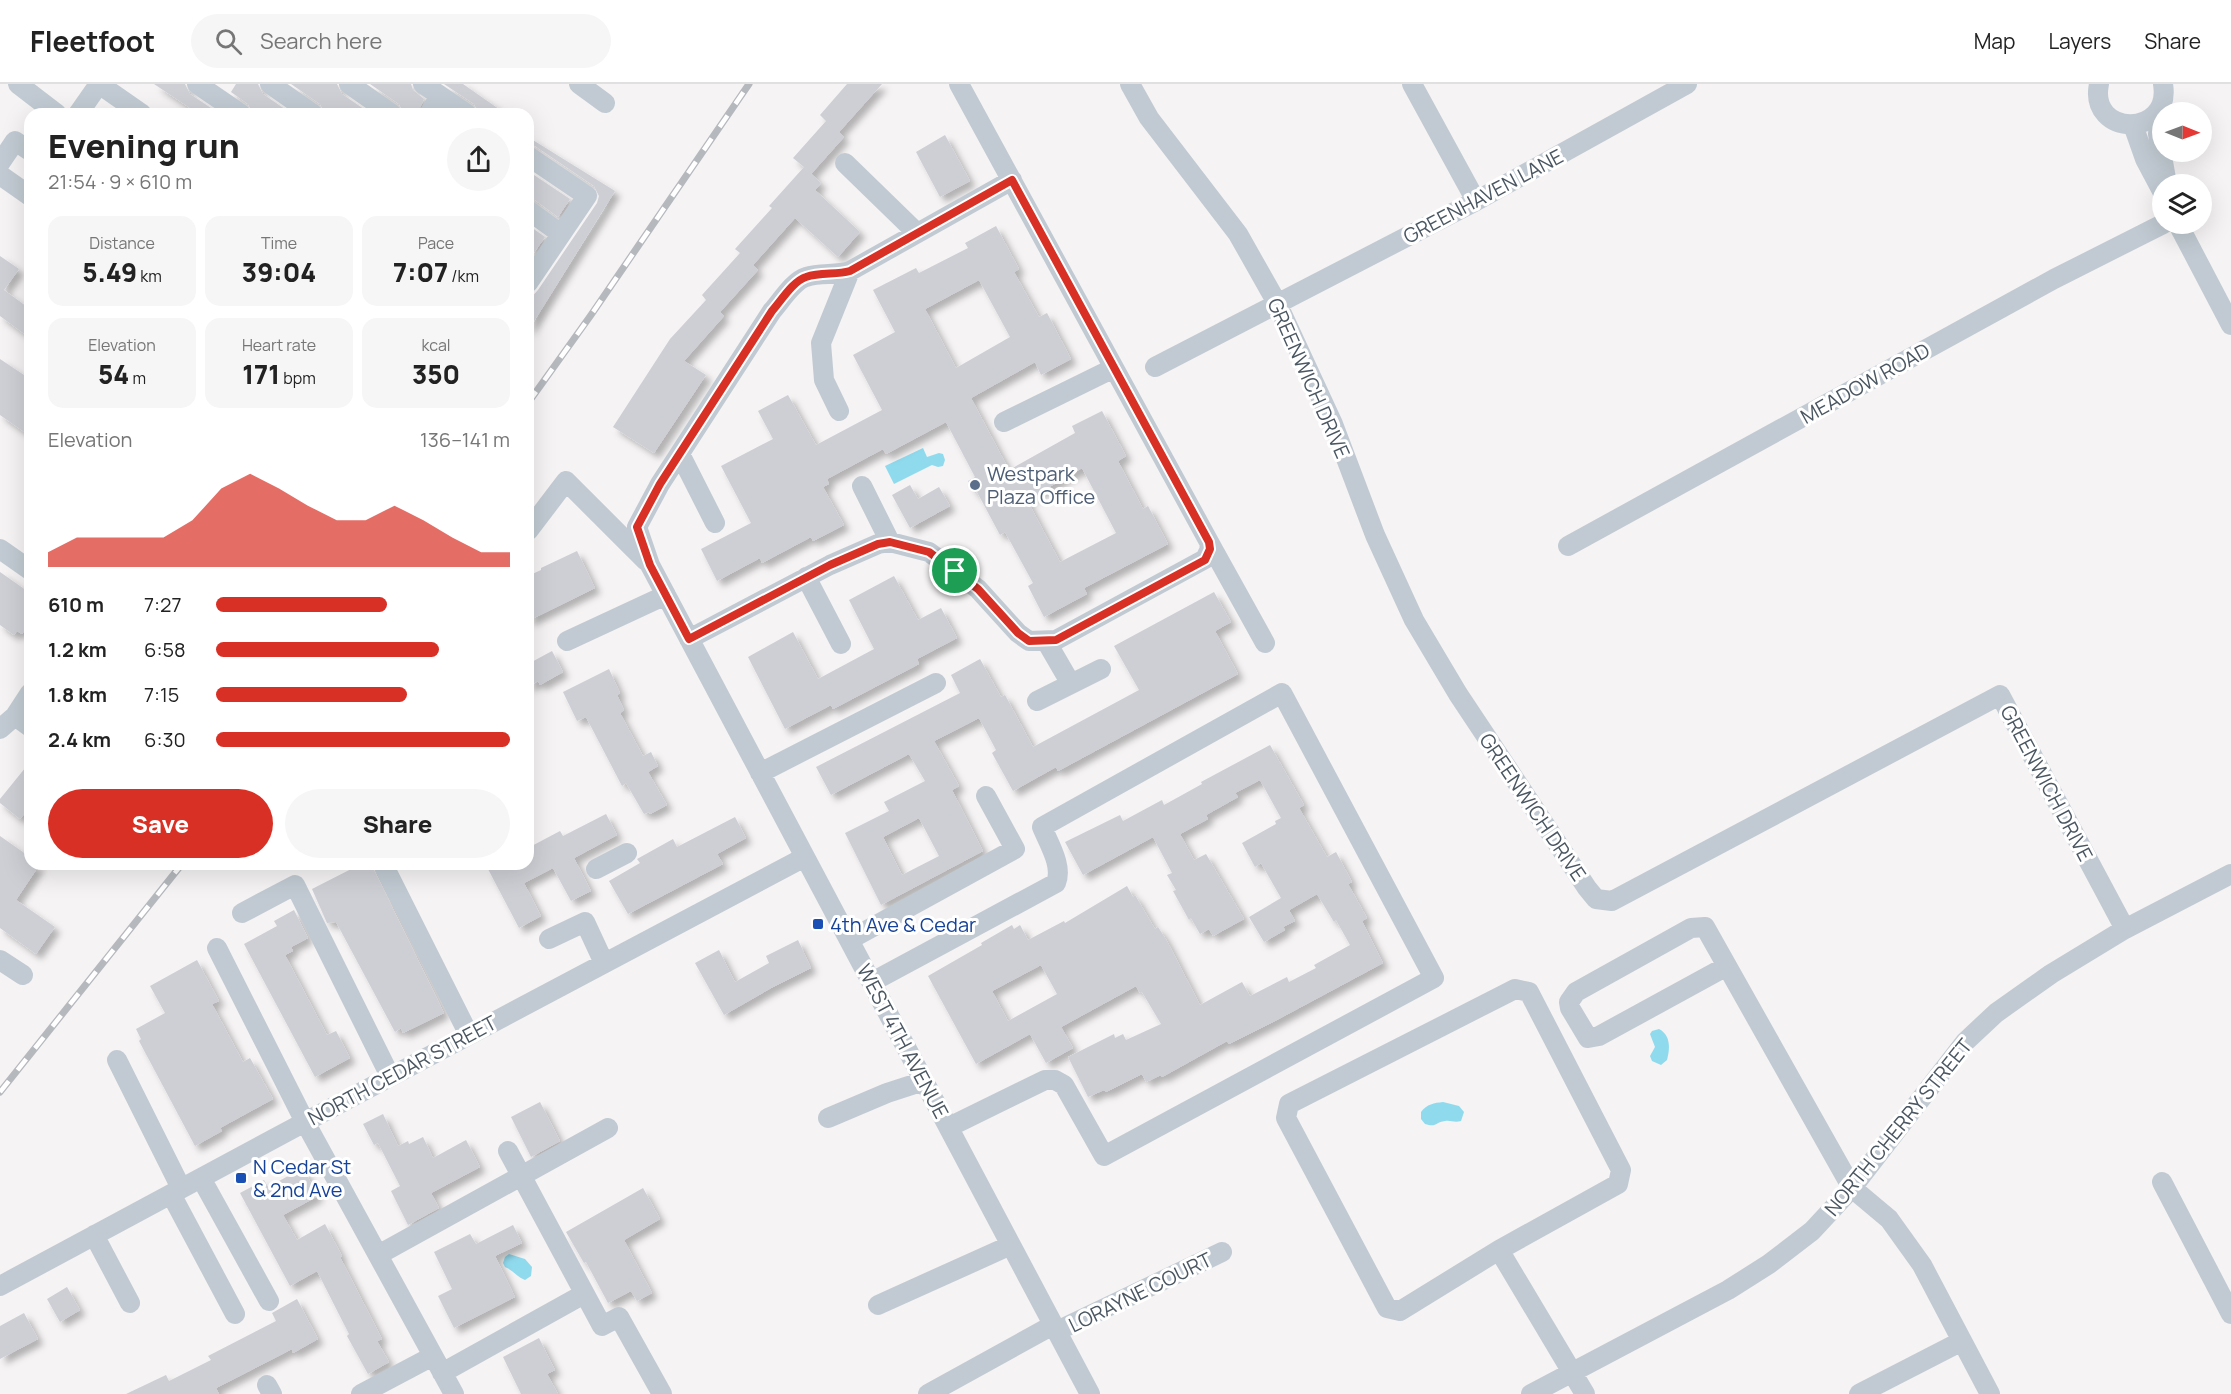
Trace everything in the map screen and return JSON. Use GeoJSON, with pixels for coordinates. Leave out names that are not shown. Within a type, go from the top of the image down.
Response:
{"type":"FeatureCollection","features":[{"type":"Feature","properties":{"kind":"street"},"geometry":{"type":"LineString","coordinates":[[18,84],[49,108]]}},
{"type":"Feature","properties":{"kind":"street"},"geometry":{"type":"LineString","coordinates":[[82,108],[99,84],[133,108]]}},
{"type":"Feature","properties":{"kind":"street"},"geometry":{"type":"LineString","coordinates":[[197,84],[224,91],[237,108]]}},
{"type":"Feature","properties":{"kind":"street"},"geometry":{"type":"LineString","coordinates":[[270,84],[304,108]]}},
{"type":"Feature","properties":{"kind":"street"},"geometry":{"type":"LineString","coordinates":[[349,84],[383,108]]}},
{"type":"Feature","properties":{"kind":"street"},"geometry":{"type":"LineString","coordinates":[[423,84],[458,108]]}},
{"type":"Feature","properties":{"kind":"street"},"geometry":{"type":"LineString","coordinates":[[579,84],[605,103]]}},
{"type":"Feature","properties":{"kind":"street"},"geometry":{"type":"LineString","coordinates":[[959,84],[1264,643]]}},
{"type":"Feature","properties":{"kind":"street","name":"GREENWICH DRIVE"},"geometry":{"type":"LineString","coordinates":[[1130,84],[1149,118],[1238,234],[1277,303],[1333,424],[1375,535],[1414,620],[1458,694],[1587,888],[1596,898],[1612,901],[2000,695],[2126,929]]}},
{"type":"Feature","properties":{"kind":"street"},"geometry":{"type":"LineString","coordinates":[[1412,84],[1476,201]]}},
{"type":"Feature","properties":{"kind":"street","name":"GREENHAVEN LANE"},"geometry":{"type":"LineString","coordinates":[[1155,367],[1476,201],[1687,84]]}},
{"type":"Feature","properties":{"kind":"street"},"geometry":{"type":"LineString","coordinates":[[2099,84],[2098,96],[2104,111],[2117,122],[2133,125],[2150,119],[2165,91]]}},
{"type":"Feature","properties":{"kind":"street"},"geometry":{"type":"LineString","coordinates":[[2165,91],[2158,134],[2165,174]]}},
{"type":"Feature","properties":{"kind":"street"},"geometry":{"type":"LineString","coordinates":[[433,108],[441,96]]}},
{"type":"Feature","properties":{"kind":"street"},"geometry":{"type":"LineString","coordinates":[[2133,125],[2153,174]]}},
{"type":"Feature","properties":{"kind":"street"},"geometry":{"type":"LineString","coordinates":[[0,163],[15,141],[24,147]]}},
{"type":"Feature","properties":{"kind":"street"},"geometry":{"type":"LineString","coordinates":[[534,160],[587,196],[534,269]]}},
{"type":"Feature","properties":{"kind":"street"},"geometry":{"type":"LineString","coordinates":[[845,163],[917,233]]}},
{"type":"Feature","properties":{"kind":"street"},"geometry":{"type":"LineString","coordinates":[[0,175],[24,192]]}},
{"type":"Feature","properties":{"kind":"street"},"geometry":{"type":"LineString","coordinates":[[715,523],[680,454],[772,311],[805,277],[838,275],[850,271],[1012,180]]}},
{"type":"Feature","properties":{"kind":"street"},"geometry":{"type":"LineString","coordinates":[[534,214],[561,234]]}},
{"type":"Feature","properties":{"kind":"street","name":"MEADOW ROAD"},"geometry":{"type":"LineString","coordinates":[[1568,546],[2054,279],[2152,230]]}},
{"type":"Feature","properties":{"kind":"street"},"geometry":{"type":"LineString","coordinates":[[2183,234],[2231,325]]}},
{"type":"Feature","properties":{"kind":"street"},"geometry":{"type":"LineString","coordinates":[[838,411],[824,380],[821,343],[850,271]]}},
{"type":"Feature","properties":{"kind":"street"},"geometry":{"type":"LineString","coordinates":[[1004,422],[1114,368]]}},
{"type":"Feature","properties":{"kind":"street","name":"WEST 4TH AVENUE"},"geometry":{"type":"LineString","coordinates":[[680,454],[637,527],[650,565],[1090,1394]]}},
{"type":"Feature","properties":{"kind":"street"},"geometry":{"type":"LineString","coordinates":[[534,523],[566,481],[650,565]]}},
{"type":"Feature","properties":{"kind":"street"},"geometry":{"type":"LineString","coordinates":[[862,486],[890,542]]}},
{"type":"Feature","properties":{"kind":"street"},"geometry":{"type":"LineString","coordinates":[[689,639],[861,551],[890,542],[929,552],[978,589],[1018,633],[1029,641],[1056,640],[1205,560],[1210,549],[1209,542]]}},
{"type":"Feature","properties":{"kind":"street"},"geometry":{"type":"LineString","coordinates":[[0,549],[24,566]]}},
{"type":"Feature","properties":{"kind":"street"},"geometry":{"type":"LineString","coordinates":[[806,578],[841,645]]}},
{"type":"Feature","properties":{"kind":"street"},"geometry":{"type":"LineString","coordinates":[[567,641],[666,595]]}},
{"type":"Feature","properties":{"kind":"street"},"geometry":{"type":"LineString","coordinates":[[1046,641],[1071,684]]}},
{"type":"Feature","properties":{"kind":"street"},"geometry":{"type":"LineString","coordinates":[[1037,701],[1101,669]]}},
{"type":"Feature","properties":{"kind":"street"},"geometry":{"type":"LineString","coordinates":[[760,773],[936,683]]}},
{"type":"Feature","properties":{"kind":"street"},"geometry":{"type":"LineString","coordinates":[[872,982],[1056,883],[1060,874],[1042,827],[1282,693],[1434,978],[1104,1155],[1064,1085],[1055,1080],[1045,1080],[949,1127]]}},
{"type":"Feature","properties":{"kind":"street"},"geometry":{"type":"LineString","coordinates":[[0,729],[23,722]]}},
{"type":"Feature","properties":{"kind":"street"},"geometry":{"type":"LineString","coordinates":[[849,940],[1015,849],[986,796]]}},
{"type":"Feature","properties":{"kind":"street"},"geometry":{"type":"LineString","coordinates":[[596,869],[627,853]]}},
{"type":"Feature","properties":{"kind":"street","name":"NORTH CEDAR STREET"},"geometry":{"type":"LineString","coordinates":[[0,1286],[390,1076],[805,857]]}},
{"type":"Feature","properties":{"kind":"street"},"geometry":{"type":"LineString","coordinates":[[386,870],[469,1035]]}},
{"type":"Feature","properties":{"kind":"street","name":"NORTH CHERRY STREET"},"geometry":{"type":"LineString","coordinates":[[1531,1394],[1728,1290],[1769,1264],[1812,1231],[1852,1188],[1965,1042],[1996,1013],[2025,991],[2126,929],[2231,874]]}},
{"type":"Feature","properties":{"kind":"street"},"geometry":{"type":"LineString","coordinates":[[242,913],[295,885],[390,1076]]}},
{"type":"Feature","properties":{"kind":"street"},"geometry":{"type":"LineString","coordinates":[[549,939],[585,922],[604,963]]}},
{"type":"Feature","properties":{"kind":"street"},"geometry":{"type":"LineString","coordinates":[[1727,966],[1599,1036],[1588,1038],[1570,1008],[1569,1002],[1576,992],[1691,928],[1705,927],[1727,966],[1852,1188],[1889,1219],[1904,1238],[1922,1265],[1990,1394]]}},
{"type":"Feature","properties":{"kind":"street"},"geometry":{"type":"LineString","coordinates":[[218,948],[305,1122],[454,1394]]}},
{"type":"Feature","properties":{"kind":"street"},"geometry":{"type":"LineString","coordinates":[[0,960],[23,975]]}},
{"type":"Feature","properties":{"kind":"street"},"geometry":{"type":"LineString","coordinates":[[1515,989],[1528,992],[1621,1170],[1618,1184],[1499,1250],[1400,1311],[1387,1308],[1286,1118],[1289,1104],[1515,989]]}},
{"type":"Feature","properties":{"kind":"street"},"geometry":{"type":"LineString","coordinates":[[117,1060],[235,1314]]}},
{"type":"Feature","properties":{"kind":"street"},"geometry":{"type":"LineString","coordinates":[[828,1118],[887,1093],[924,1081]]}},
{"type":"Feature","properties":{"kind":"street"},"geometry":{"type":"LineString","coordinates":[[378,1256],[608,1128]]}},
{"type":"Feature","properties":{"kind":"street"},"geometry":{"type":"LineString","coordinates":[[508,1151],[602,1326],[619,1317],[662,1394]]}},
{"type":"Feature","properties":{"kind":"street"},"geometry":{"type":"LineString","coordinates":[[201,1178],[269,1301]]}},
{"type":"Feature","properties":{"kind":"street"},"geometry":{"type":"LineString","coordinates":[[2162,1182],[2231,1314]]}},
{"type":"Feature","properties":{"kind":"street"},"geometry":{"type":"LineString","coordinates":[[94,1235],[130,1304]]}},
{"type":"Feature","properties":{"kind":"street"},"geometry":{"type":"LineString","coordinates":[[878,1305],[1011,1245]]}},
{"type":"Feature","properties":{"kind":"street"},"geometry":{"type":"LineString","coordinates":[[1499,1250],[1585,1394]]}},
{"type":"Feature","properties":{"kind":"street","name":"LORAYNE COURT"},"geometry":{"type":"LineString","coordinates":[[928,1394],[1055,1328],[1222,1252]]}},
{"type":"Feature","properties":{"kind":"street"},"geometry":{"type":"LineString","coordinates":[[361,1394],[437,1364],[584,1294]]}},
{"type":"Feature","properties":{"kind":"street"},"geometry":{"type":"LineString","coordinates":[[1858,1394],[1962,1341]]}},
{"type":"Feature","properties":{"kind":"water"},"geometry":{"type":"Polygon","coordinates":[[[923,448],[927,457],[943,454],[945,460],[943,466],[932,465],[894,484],[885,466],[923,448]]]}},
{"type":"Feature","properties":{"kind":"water"},"geometry":{"type":"Polygon","coordinates":[[[1659,1029],[1666,1035],[1669,1047],[1667,1060],[1661,1065],[1652,1061],[1650,1056],[1655,1047],[1650,1034],[1659,1029]]]}},
{"type":"Feature","properties":{"kind":"water"},"geometry":{"type":"Polygon","coordinates":[[[1443,1102],[1459,1106],[1464,1112],[1461,1121],[1425,1124],[1421,1119],[1421,1112],[1431,1104],[1443,1102]]]}},
{"type":"Feature","properties":{"kind":"water"},"geometry":{"type":"Polygon","coordinates":[[[509,1254],[525,1259],[532,1267],[531,1276],[525,1280],[505,1267],[503,1263],[509,1254]]]}},
{"type":"Feature","properties":{"kind":"building"},"geometry":{"type":"Polygon","coordinates":[[[154,84],[185,84],[190,94],[211,108],[190,108],[154,84]]]}},
{"type":"Feature","properties":{"kind":"building"},"geometry":{"type":"Polygon","coordinates":[[[236,84],[258,84],[263,94],[283,108],[250,108],[231,92],[236,84]]]}},
{"type":"Feature","properties":{"kind":"building"},"geometry":{"type":"Polygon","coordinates":[[[291,84],[337,84],[342,94],[362,108],[322,108],[320,104],[291,84]]]}},
{"type":"Feature","properties":{"kind":"building"},"geometry":{"type":"Polygon","coordinates":[[[370,84],[411,84],[413,90],[424,99],[420,108],[401,108],[399,104],[370,84]]]}},
{"type":"Feature","properties":{"kind":"building"},"geometry":{"type":"Polygon","coordinates":[[[444,84],[463,84],[497,108],[476,108],[474,104],[444,84]]]}},
{"type":"Feature","properties":{"kind":"building"},"geometry":{"type":"Polygon","coordinates":[[[847,84],[882,84],[839,132],[844,137],[811,174],[821,183],[815,190],[860,232],[838,257],[795,218],[753,265],[758,270],[720,312],[724,316],[684,361],[706,375],[654,453],[613,427],[670,339],[706,300],[702,295],[740,253],[735,249],[772,208],[769,206],[804,167],[793,158],[826,121],[820,115],[847,84]]]}},
{"type":"Feature","properties":{"kind":"building"},"geometry":{"type":"Polygon","coordinates":[[[945,135],[970,181],[940,197],[916,152],[945,135]]]}},
{"type":"Feature","properties":{"kind":"building"},"geometry":{"type":"Polygon","coordinates":[[[534,141],[615,191],[534,321],[534,294],[597,203],[599,196],[594,186],[535,146],[534,141]]]}},
{"type":"Feature","properties":{"kind":"building"},"geometry":{"type":"Polygon","coordinates":[[[534,175],[570,199],[558,217],[535,200],[534,175]]]}},
{"type":"Feature","properties":{"kind":"building"},"geometry":{"type":"Polygon","coordinates":[[[996,226],[1019,269],[1014,272],[1039,317],[1047,313],[1071,359],[1041,375],[1035,362],[971,398],[1009,470],[1075,433],[1072,426],[1102,411],[1126,456],[1118,461],[1143,509],[1148,506],[1168,544],[1084,588],[1087,594],[1044,617],[1028,586],[1033,583],[1005,532],[1000,535],[977,492],[975,493],[968,481],[975,477],[946,422],[886,454],[883,449],[827,479],[829,484],[823,487],[844,525],[813,541],[811,537],[762,563],[760,558],[717,581],[701,549],[751,523],[721,466],[773,439],[758,411],[788,395],[816,445],[882,410],[853,355],[895,332],[873,290],[916,268],[919,273],[968,248],[965,243],[996,226]],[[979,280],[925,309],[956,368],[1010,337],[979,280]],[[1082,468],[1027,500],[1060,562],[1116,533],[1082,468]]]}},
{"type":"Feature","properties":{"kind":"building"},"geometry":{"type":"Polygon","coordinates":[[[534,229],[545,237],[534,253],[534,229]]]}},
{"type":"Feature","properties":{"kind":"building"},"geometry":{"type":"Polygon","coordinates":[[[0,256],[19,269],[4,290],[24,305],[24,334],[0,316],[0,256]]]}},
{"type":"Feature","properties":{"kind":"building"},"geometry":{"type":"Polygon","coordinates":[[[0,359],[24,375],[24,432],[0,415],[0,359]]]}},
{"type":"Feature","properties":{"kind":"building"},"geometry":{"type":"Polygon","coordinates":[[[910,485],[918,499],[939,487],[950,506],[910,528],[892,495],[910,485]]]}},
{"type":"Feature","properties":{"kind":"building"},"geometry":{"type":"Polygon","coordinates":[[[577,551],[595,588],[534,618],[534,573],[577,551]]]}},
{"type":"Feature","properties":{"kind":"building"},"geometry":{"type":"Polygon","coordinates":[[[0,572],[24,589],[24,631],[22,634],[17,631],[14,635],[0,625],[0,572]]]}},
{"type":"Feature","properties":{"kind":"building"},"geometry":{"type":"Polygon","coordinates":[[[894,576],[918,620],[941,608],[957,638],[917,659],[919,664],[833,709],[831,705],[785,729],[748,657],[793,632],[818,679],[874,649],[849,600],[894,576]]]}},
{"type":"Feature","properties":{"kind":"building"},"geometry":{"type":"Polygon","coordinates":[[[1214,592],[1231,622],[1215,631],[1238,674],[1058,771],[1056,767],[1013,791],[992,753],[996,750],[979,718],[934,741],[959,786],[952,790],[983,851],[881,905],[845,833],[889,811],[884,802],[925,781],[909,754],[831,795],[816,767],[960,693],[951,675],[980,659],[1001,697],[1005,695],[1033,747],[1139,690],[1114,646],[1214,592]],[[919,818],[883,837],[902,875],[939,856],[919,818]]]}},
{"type":"Feature","properties":{"kind":"building"},"geometry":{"type":"Polygon","coordinates":[[[552,651],[563,672],[540,685],[538,681],[534,683],[534,661],[552,651]]]}},
{"type":"Feature","properties":{"kind":"building"},"geometry":{"type":"Polygon","coordinates":[[[609,669],[620,693],[617,695],[624,710],[620,713],[643,756],[651,752],[658,766],[648,772],[667,805],[650,814],[649,812],[644,814],[626,783],[622,786],[586,717],[577,721],[563,692],[609,669]]]}},
{"type":"Feature","properties":{"kind":"building"},"geometry":{"type":"Polygon","coordinates":[[[1270,745],[1304,805],[1299,808],[1327,857],[1336,852],[1352,882],[1348,884],[1367,918],[1362,921],[1383,963],[1229,1044],[1227,1041],[1162,1077],[1161,1075],[1146,1082],[1142,1074],[1106,1092],[1104,1090],[1088,1097],[1068,1057],[1114,1034],[1115,1038],[1123,1034],[1126,1040],[1161,1024],[1136,986],[1061,1027],[1073,1048],[1046,1063],[1030,1034],[976,1064],[928,976],[1012,925],[1014,929],[1020,925],[1028,940],[1064,921],[1065,923],[1127,886],[1155,929],[1158,927],[1167,941],[1200,1005],[1242,982],[1250,996],[1287,977],[1289,982],[1316,968],[1314,965],[1350,945],[1336,920],[1334,922],[1317,894],[1289,910],[1295,921],[1283,927],[1285,930],[1264,942],[1249,917],[1281,898],[1261,863],[1255,867],[1242,843],[1276,824],[1275,821],[1281,818],[1260,780],[1235,793],[1238,797],[1206,815],[1208,819],[1180,834],[1194,860],[1206,854],[1244,919],[1213,936],[1209,929],[1200,934],[1191,918],[1189,920],[1173,891],[1176,890],[1167,875],[1172,873],[1153,837],[1083,875],[1065,842],[1120,815],[1123,821],[1162,800],[1164,805],[1202,784],[1201,782],[1270,745]],[[1041,965],[992,991],[1008,1021],[1057,994],[1041,965]]]}},
{"type":"Feature","properties":{"kind":"building"},"geometry":{"type":"Polygon","coordinates":[[[24,769],[24,814],[20,819],[0,803],[0,799],[24,769]]]}},
{"type":"Feature","properties":{"kind":"building"},"geometry":{"type":"Polygon","coordinates":[[[606,814],[617,835],[574,858],[591,891],[571,901],[553,868],[524,883],[541,916],[519,928],[489,870],[534,870],[534,845],[560,831],[563,836],[606,814]]]}},
{"type":"Feature","properties":{"kind":"building"},"geometry":{"type":"Polygon","coordinates":[[[735,817],[746,838],[717,854],[723,864],[628,914],[609,881],[640,863],[637,859],[673,839],[677,847],[735,817]]]}},
{"type":"Feature","properties":{"kind":"building"},"geometry":{"type":"Polygon","coordinates":[[[0,836],[24,853],[24,870],[36,870],[16,900],[55,927],[36,954],[0,928],[0,836]]]}},
{"type":"Feature","properties":{"kind":"building"},"geometry":{"type":"Polygon","coordinates":[[[349,870],[374,870],[444,1013],[403,1033],[401,1028],[395,1032],[336,922],[327,923],[312,889],[349,870]]]}},
{"type":"Feature","properties":{"kind":"building"},"geometry":{"type":"Polygon","coordinates":[[[294,910],[308,938],[291,947],[293,951],[285,955],[327,1035],[336,1031],[350,1058],[315,1077],[244,944],[277,926],[274,921],[294,910]]]}},
{"type":"Feature","properties":{"kind":"building"},"geometry":{"type":"Polygon","coordinates":[[[798,940],[811,968],[724,1015],[695,963],[719,950],[735,982],[769,963],[766,956],[798,940]]]}},
{"type":"Feature","properties":{"kind":"building"},"geometry":{"type":"Polygon","coordinates":[[[197,960],[219,1001],[212,1004],[243,1062],[250,1058],[273,1099],[220,1128],[222,1131],[195,1146],[139,1041],[141,1039],[136,1029],[165,1013],[150,986],[197,960]]]}},
{"type":"Feature","properties":{"kind":"building"},"geometry":{"type":"Polygon","coordinates":[[[540,1102],[560,1141],[531,1157],[511,1117],[540,1102]]]}},
{"type":"Feature","properties":{"kind":"building"},"geometry":{"type":"Polygon","coordinates":[[[383,1114],[398,1146],[408,1141],[409,1144],[423,1137],[433,1158],[466,1140],[480,1167],[431,1193],[439,1208],[408,1225],[391,1191],[400,1186],[378,1143],[374,1145],[363,1124],[383,1114]]]}},
{"type":"Feature","properties":{"kind":"building"},"geometry":{"type":"Polygon","coordinates":[[[303,1168],[318,1196],[283,1215],[297,1240],[325,1224],[382,1339],[377,1341],[389,1362],[368,1374],[347,1336],[349,1334],[317,1271],[290,1286],[240,1193],[264,1180],[268,1187],[303,1168]]]}},
{"type":"Feature","properties":{"kind":"building"},"geometry":{"type":"Polygon","coordinates":[[[643,1188],[660,1219],[624,1240],[652,1293],[637,1301],[631,1291],[608,1303],[586,1262],[584,1263],[566,1232],[643,1188]]]}},
{"type":"Feature","properties":{"kind":"building"},"geometry":{"type":"Polygon","coordinates":[[[513,1225],[522,1243],[495,1256],[515,1297],[454,1328],[438,1296],[452,1289],[434,1252],[470,1234],[476,1244],[513,1225]]]}},
{"type":"Feature","properties":{"kind":"building"},"geometry":{"type":"Polygon","coordinates":[[[67,1287],[80,1310],[60,1322],[47,1299],[67,1287]]]}},
{"type":"Feature","properties":{"kind":"building"},"geometry":{"type":"Polygon","coordinates":[[[297,1299],[318,1339],[293,1353],[292,1349],[216,1388],[219,1394],[126,1394],[166,1375],[169,1381],[211,1360],[208,1356],[276,1321],[272,1313],[297,1299]]]}},
{"type":"Feature","properties":{"kind":"building"},"geometry":{"type":"Polygon","coordinates":[[[24,1313],[38,1339],[0,1359],[0,1326],[24,1313]]]}},
{"type":"Feature","properties":{"kind":"building"},"geometry":{"type":"Polygon","coordinates":[[[539,1338],[555,1370],[547,1374],[558,1394],[521,1394],[503,1357],[539,1338]]]}},
{"type":"Feature","properties":{"kind":"railway"},"geometry":{"type":"LineString","coordinates":[[534,395],[749,84]]}},
{"type":"Feature","properties":{"kind":"railway"},"geometry":{"type":"LineString","coordinates":[[0,1092],[177,870]]}},
{"type":"Feature","properties":{"kind":"place","name":"Westpark Plaza Office"},"geometry":{"type":"Point","coordinates":[975,485]}},
{"type":"Feature","properties":{"kind":"place","name":"4th Ave & Cedar"},"geometry":{"type":"Point","coordinates":[818,924]}},
{"type":"Feature","properties":{"kind":"place","name":"N Cedar St & 2nd Ave"},"geometry":{"type":"Point","coordinates":[241,1178]}},
{"type":"Feature","properties":{"kind":"route"},"geometry":{"type":"LineString","coordinates":[[1012,180],[1209,542],[1210,549],[1205,560],[1056,640],[1037,642],[1029,641],[1018,633],[978,589],[955,571],[929,552],[890,542],[878,544],[830,565],[689,639],[650,565],[637,527],[660,484],[772,311],[793,287],[805,277],[824,274],[838,275],[850,271],[1012,180]]}}]}
